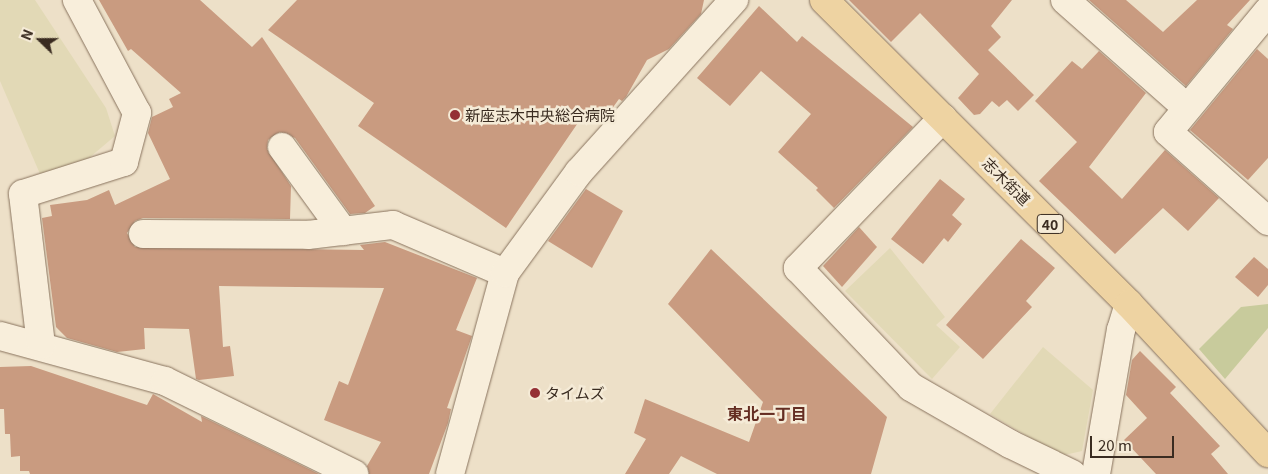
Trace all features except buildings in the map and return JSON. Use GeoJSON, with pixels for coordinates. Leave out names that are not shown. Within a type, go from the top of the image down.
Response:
{"type":"FeatureCollection","features":[{"type":"Feature","properties":{"kind":"main road","name":"志木街道"},"geometry":{"type":"LineString","coordinates":[[824,0],[1129,304],[1268,453]]}},
{"type":"Feature","properties":{"kind":"street"},"geometry":{"type":"LineString","coordinates":[[41,345],[23,194],[124,162],[137,113],[77,0]]}},
{"type":"Feature","properties":{"kind":"street"},"geometry":{"type":"LineString","coordinates":[[450,474],[505,273],[579,172],[734,0]]}},
{"type":"Feature","properties":{"kind":"street"},"geometry":{"type":"LineString","coordinates":[[1065,0],[1187,108]]}},
{"type":"Feature","properties":{"kind":"street"},"geometry":{"type":"LineString","coordinates":[[1268,11],[1168,132],[1268,221]]}},
{"type":"Feature","properties":{"kind":"street"},"geometry":{"type":"LineString","coordinates":[[943,118],[798,268],[911,387],[1010,444],[1072,474]]}},
{"type":"Feature","properties":{"kind":"street"},"geometry":{"type":"LineString","coordinates":[[282,147],[343,232]]}},
{"type":"Feature","properties":{"kind":"street"},"geometry":{"type":"LineString","coordinates":[[143,234],[308,235],[394,225],[505,273]]}},
{"type":"Feature","properties":{"kind":"street"},"geometry":{"type":"LineString","coordinates":[[1096,474],[1121,330],[1129,304]]}},
{"type":"Feature","properties":{"kind":"street"},"geometry":{"type":"LineString","coordinates":[[0,336],[41,345],[165,381],[354,474]]}},
{"type":"Feature","properties":{"kind":"shaded area"},"geometry":{"type":"Polygon","coordinates":[[[0,0],[35,0],[106,108],[115,136],[83,163],[40,174],[0,81],[0,0]]]}},
{"type":"Feature","properties":{"kind":"shaded area"},"geometry":{"type":"Polygon","coordinates":[[[890,248],[945,317],[936,325],[960,347],[932,379],[845,291],[890,248]]]}},
{"type":"Feature","properties":{"kind":"shaded area"},"geometry":{"type":"Polygon","coordinates":[[[1043,347],[1093,390],[1082,451],[1060,456],[990,414],[1043,347]]]}},
{"type":"Feature","properties":{"kind":"green space"},"geometry":{"type":"Polygon","coordinates":[[[1268,304],[1268,328],[1225,379],[1199,349],[1241,307],[1268,304]]]}},
{"type":"Feature","properties":{"kind":"place","name":"新座志木中央総合病院"},"geometry":{"type":"Point","coordinates":[455,115]}},
{"type":"Feature","properties":{"kind":"place","name":"タイムズ"},"geometry":{"type":"Point","coordinates":[535,393]}},
{"type":"Feature","properties":{"kind":"district","name":"東北一丁目"},"geometry":{"type":"Point","coordinates":[767,413]}}]}
